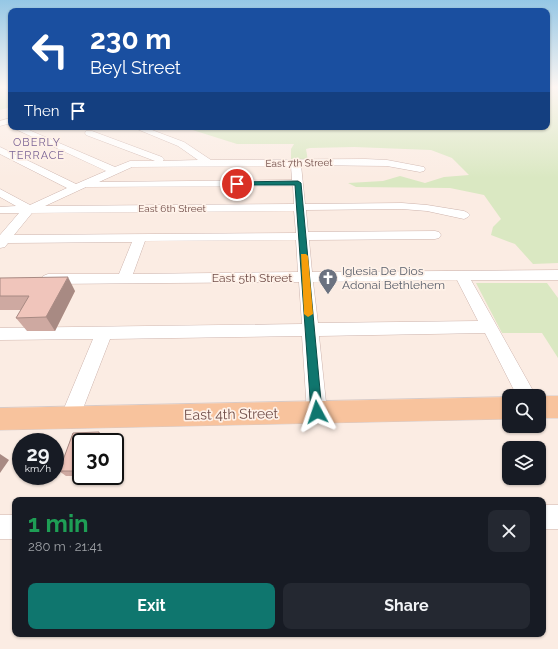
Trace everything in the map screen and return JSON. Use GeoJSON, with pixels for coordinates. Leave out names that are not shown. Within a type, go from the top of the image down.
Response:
{"type":"FeatureCollection","features":[{"type":"Feature","properties":{"kind":"main road"},"geometry":{"type":"LineString","coordinates":[[546,407],[558,407]]}},
{"type":"Feature","properties":{"kind":"main road","name":"East 4th Street"},"geometry":{"type":"LineString","coordinates":[[0,419],[502,408]]}},
{"type":"Feature","properties":{"kind":"street"},"geometry":{"type":"LineString","coordinates":[[22,130],[115,171]]}},
{"type":"Feature","properties":{"kind":"street"},"geometry":{"type":"LineString","coordinates":[[144,130],[181,144],[208,163]]}},
{"type":"Feature","properties":{"kind":"street"},"geometry":{"type":"LineString","coordinates":[[89,133],[138,153],[158,158],[161,161],[161,164]]}},
{"type":"Feature","properties":{"kind":"street"},"geometry":{"type":"LineString","coordinates":[[0,150],[80,186],[298,183]]}},
{"type":"Feature","properties":{"kind":"street"},"geometry":{"type":"LineString","coordinates":[[296,162],[317,412]]}},
{"type":"Feature","properties":{"kind":"street","name":"East 7th Street"},"geometry":{"type":"LineString","coordinates":[[115,171],[130,164],[296,162],[372,162],[420,169]]}},
{"type":"Feature","properties":{"kind":"street"},"geometry":{"type":"LineString","coordinates":[[1,241],[29,209],[115,171]]}},
{"type":"Feature","properties":{"kind":"street"},"geometry":{"type":"LineString","coordinates":[[0,192],[29,209]]}},
{"type":"Feature","properties":{"kind":"street","name":"East 6th Street"},"geometry":{"type":"LineString","coordinates":[[0,210],[410,206],[464,215]]}},
{"type":"Feature","properties":{"kind":"street"},"geometry":{"type":"LineString","coordinates":[[1,241],[140,237],[435,235]]}},
{"type":"Feature","properties":{"kind":"street"},"geometry":{"type":"LineString","coordinates":[[124,278],[140,237]]}},
{"type":"Feature","properties":{"kind":"street","name":"East 5th Street"},"geometry":{"type":"LineString","coordinates":[[31,279],[555,275]]}},
{"type":"Feature","properties":{"kind":"street"},"geometry":{"type":"LineString","coordinates":[[462,276],[523,389]]}},
{"type":"Feature","properties":{"kind":"street"},"geometry":{"type":"LineString","coordinates":[[0,334],[490,327]]}},
{"type":"Feature","properties":{"kind":"street"},"geometry":{"type":"LineString","coordinates":[[70,418],[104,333]]}},
{"type":"Feature","properties":{"kind":"street"},"geometry":{"type":"LineString","coordinates":[[546,517],[558,517]]}},
{"type":"Feature","properties":{"kind":"street"},"geometry":{"type":"LineString","coordinates":[[0,528],[12,527]]}},
{"type":"Feature","properties":{"kind":"green space"},"geometry":{"type":"Polygon","coordinates":[[[550,117],[558,117],[558,263],[533,264],[515,244],[491,235],[493,227],[501,219],[484,195],[450,188],[356,187],[348,183],[383,181],[400,176],[425,183],[444,177],[469,175],[452,158],[431,150],[354,147],[310,148],[306,149],[308,161],[291,161],[291,149],[294,144],[237,144],[193,130],[550,130],[550,117]]]}},
{"type":"Feature","properties":{"kind":"green space"},"geometry":{"type":"Polygon","coordinates":[[[476,283],[547,283],[558,298],[558,358],[542,333],[502,333],[476,283]]]}},
{"type":"Feature","properties":{"kind":"building"},"geometry":{"type":"Polygon","coordinates":[[[68,277],[46,317],[16,318],[29,296],[0,296],[0,278],[68,277]]]}},
{"type":"Feature","properties":{"kind":"building"},"geometry":{"type":"Polygon","coordinates":[[[99,432],[99,433],[73,433],[99,432]]]}},
{"type":"Feature","properties":{"kind":"building"},"geometry":{"type":"Polygon","coordinates":[[[72,436],[72,471],[64,471],[64,457],[72,436]]]}},
{"type":"Feature","properties":{"kind":"slow traffic"},"geometry":{"type":"LineString","coordinates":[[304,256],[308,314]]}},
{"type":"Feature","properties":{"kind":"place","name":"Iglesia De Dios Adonai Bethlehem"},"geometry":{"type":"Point","coordinates":[328,295]}},
{"type":"Feature","properties":{"kind":"district","name":"OBERLY TERRACE"},"geometry":{"type":"Point","coordinates":[37,148]}},
{"type":"Feature","properties":{"kind":"route"},"geometry":{"type":"LineString","coordinates":[[237,184],[298,183],[317,412]]}}]}
